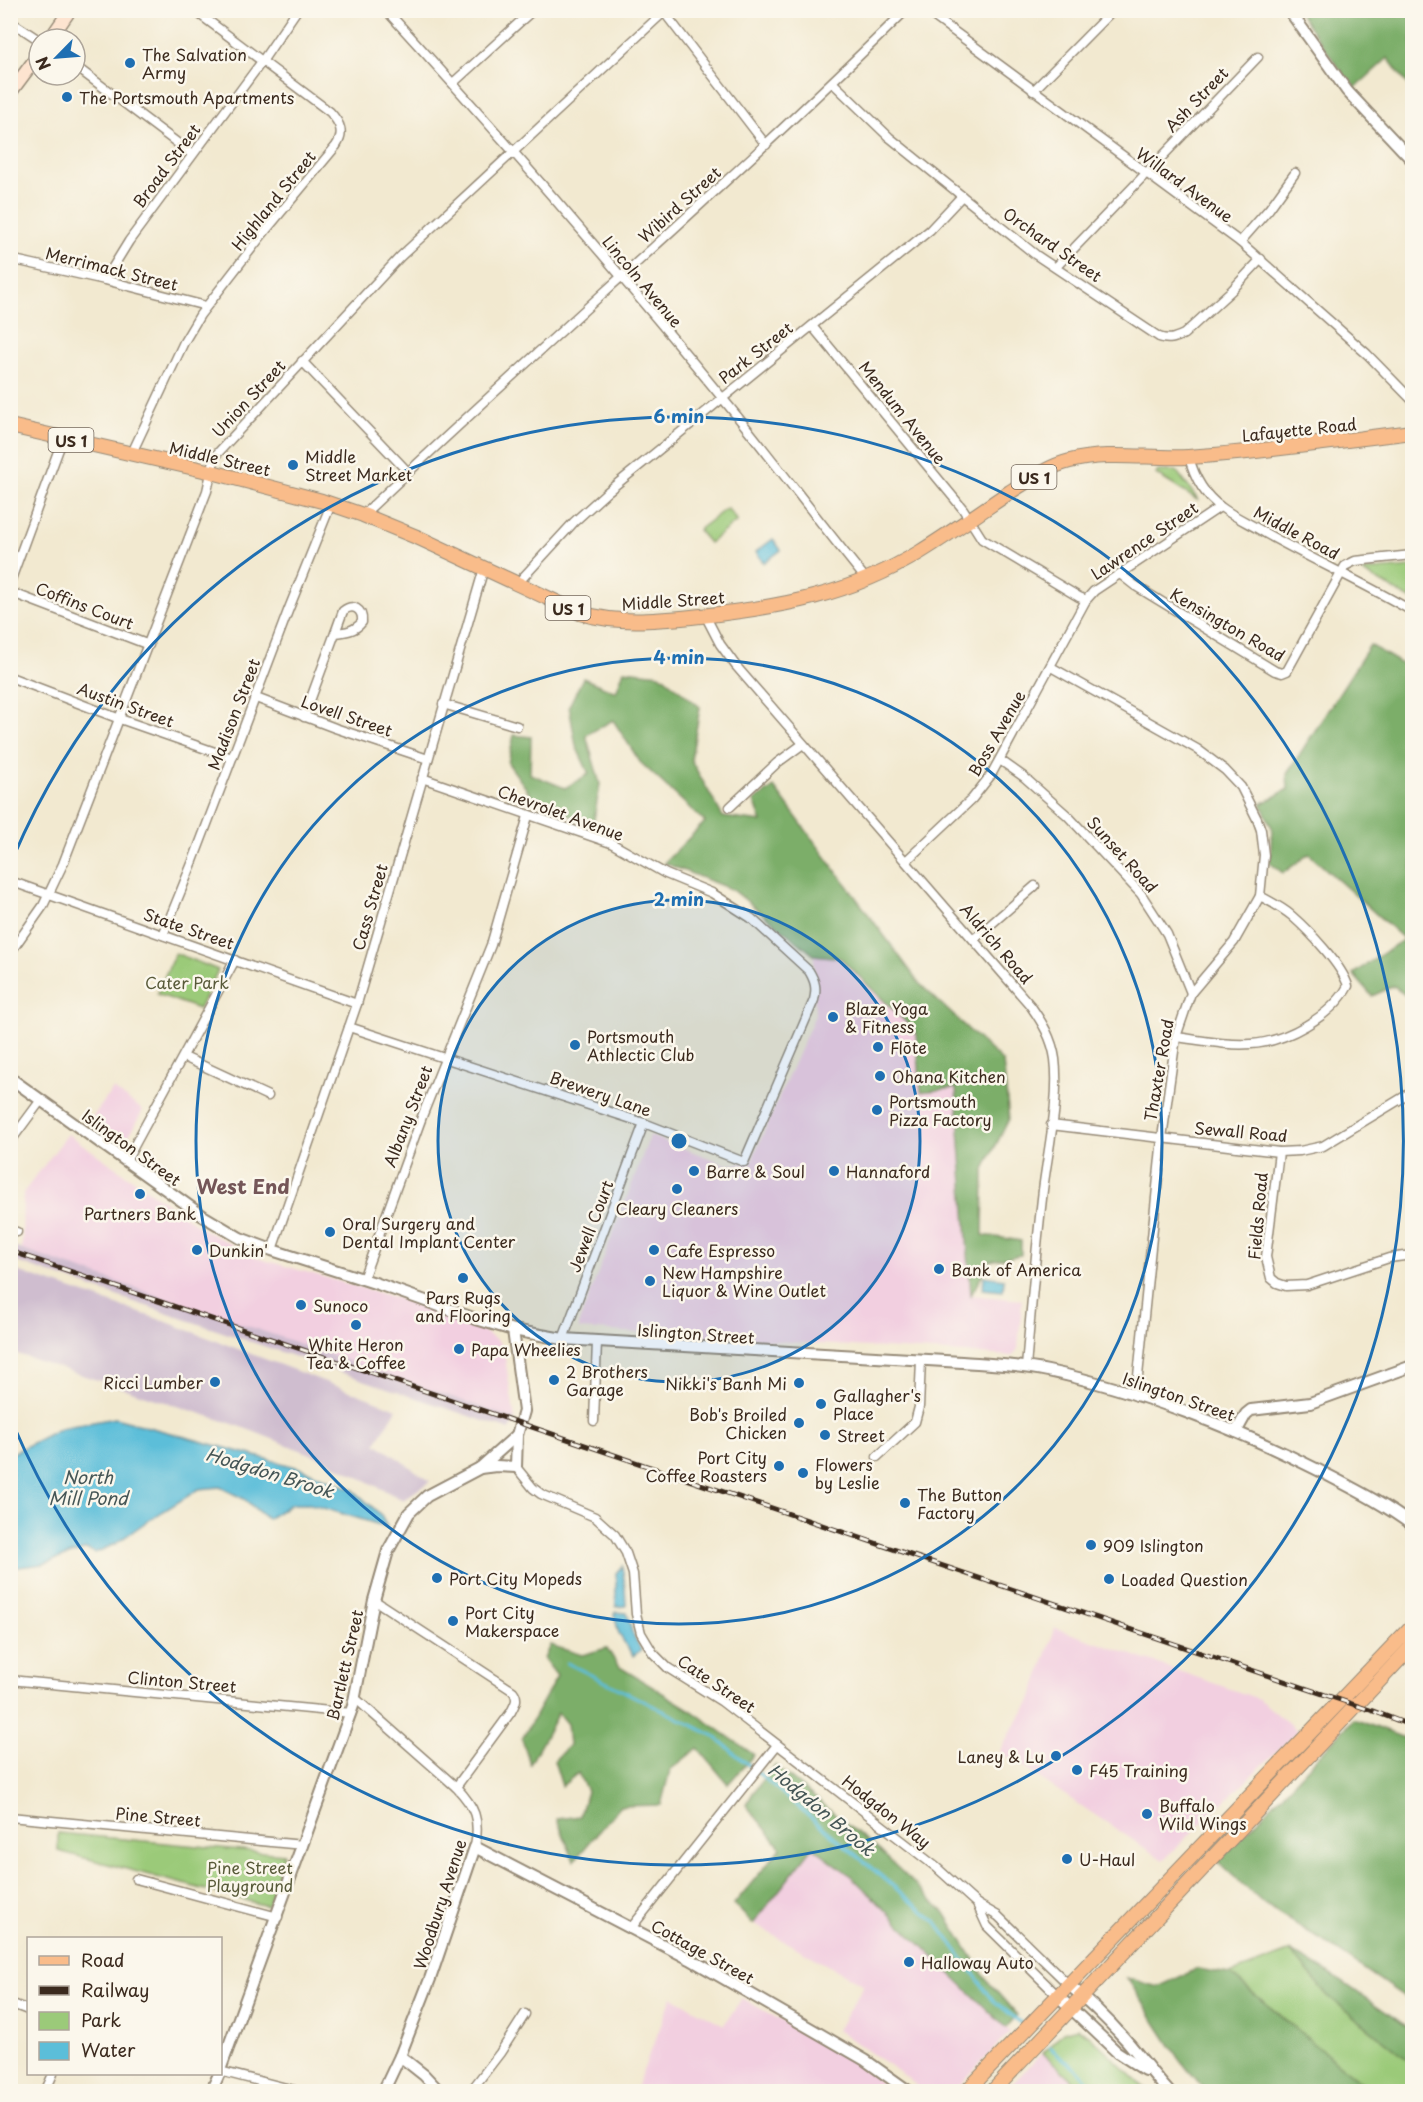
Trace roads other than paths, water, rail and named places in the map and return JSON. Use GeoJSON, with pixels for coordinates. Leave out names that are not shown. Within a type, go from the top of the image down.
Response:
{"type":"FeatureCollection","features":[{"type":"Feature","properties":{"kind":"main road"},"geometry":{"type":"LineString","coordinates":[[58,27],[70,10]]}},
{"type":"Feature","properties":{"kind":"main road"},"geometry":{"type":"LineString","coordinates":[[10,93],[27,70]]}},
{"type":"Feature","properties":{"kind":"main road","name":"Middle Street"},"geometry":{"type":"LineString","coordinates":[[10,426],[212,472],[330,504],[363,515],[580,613],[603,619],[639,621],[705,615],[825,596],[919,553],[1030,479],[1071,461],[1102,458],[1190,457]]}},
{"type":"Feature","properties":{"kind":"main road","name":"Lafayette Road"},"geometry":{"type":"LineString","coordinates":[[1190,457],[1413,432]]}},
{"type":"Feature","properties":{"kind":"main road"},"geometry":{"type":"LineString","coordinates":[[966,2091],[1413,1626]]}},
{"type":"Feature","properties":{"kind":"main road"},"geometry":{"type":"LineString","coordinates":[[992,2091],[1413,1646]]}},
{"type":"Feature","properties":{"kind":"street","name":"Highland Street"},"geometry":{"type":"LineString","coordinates":[[131,455],[184,342],[206,306],[340,140],[341,127],[330,112],[194,10]]}},
{"type":"Feature","properties":{"kind":"street","name":"Broad Street"},"geometry":{"type":"LineString","coordinates":[[105,280],[129,241],[263,60],[297,10]]}},
{"type":"Feature","properties":{"kind":"street","name":"Lincoln Avenue"},"geometry":{"type":"LineString","coordinates":[[386,10],[453,83],[621,277],[722,398],[866,579]]}},
{"type":"Feature","properties":{"kind":"street"},"geometry":{"type":"LineString","coordinates":[[453,83],[533,10]]}},
{"type":"Feature","properties":{"kind":"street","name":"Wibird Street"},"geometry":{"type":"LineString","coordinates":[[363,515],[833,83],[906,10]]}},
{"type":"Feature","properties":{"kind":"street","name":"Willard Avenue"},"geometry":{"type":"LineString","coordinates":[[925,10],[1240,242],[1368,354],[1413,400]]}},
{"type":"Feature","properties":{"kind":"street"},"geometry":{"type":"LineString","coordinates":[[1033,91],[1113,10]]}},
{"type":"Feature","properties":{"kind":"street"},"geometry":{"type":"LineString","coordinates":[[1289,10],[1347,91],[1413,160]]}},
{"type":"Feature","properties":{"kind":"street"},"geometry":{"type":"LineString","coordinates":[[665,11],[766,145]]}},
{"type":"Feature","properties":{"kind":"street","name":"Union Street"},"geometry":{"type":"LineString","coordinates":[[10,953],[48,896],[149,645],[207,491],[215,456],[400,257],[665,11]]}},
{"type":"Feature","properties":{"kind":"street"},"geometry":{"type":"LineString","coordinates":[[10,21],[27,32]]}},
{"type":"Feature","properties":{"kind":"street","name":"Ash Street"},"geometry":{"type":"LineString","coordinates":[[1056,267],[1258,57]]}},
{"type":"Feature","properties":{"kind":"street"},"geometry":{"type":"LineString","coordinates":[[87,75],[192,154]]}},
{"type":"Feature","properties":{"kind":"street","name":"Orchard Street"},"geometry":{"type":"LineString","coordinates":[[833,83],[889,137],[1036,255],[1166,340],[1175,338],[1197,324],[1261,259]]}},
{"type":"Feature","properties":{"kind":"street"},"geometry":{"type":"LineString","coordinates":[[1240,242],[1295,173]]}},
{"type":"Feature","properties":{"kind":"street","name":"Park Street"},"geometry":{"type":"LineString","coordinates":[[517,584],[567,530],[599,500],[930,230],[962,196]]}},
{"type":"Feature","properties":{"kind":"street","name":"Merrimack Street"},"geometry":{"type":"LineString","coordinates":[[10,259],[206,306]]}},
{"type":"Feature","properties":{"kind":"street","name":"Mendum Avenue"},"geometry":{"type":"LineString","coordinates":[[812,326],[969,519]]}},
{"type":"Feature","properties":{"kind":"street"},"geometry":{"type":"LineString","coordinates":[[302,361],[408,472]]}},
{"type":"Feature","properties":{"kind":"street"},"geometry":{"type":"LineString","coordinates":[[10,582],[63,438]]}},
{"type":"Feature","properties":{"kind":"street","name":"Middle Road"},"geometry":{"type":"LineString","coordinates":[[1190,457],[1193,471],[1200,483],[1220,507],[1413,611]]}},
{"type":"Feature","properties":{"kind":"street","name":"Madison Street"},"geometry":{"type":"LineString","coordinates":[[163,935],[330,504]]}},
{"type":"Feature","properties":{"kind":"street","name":"Lawrence Street"},"geometry":{"type":"LineString","coordinates":[[969,519],[982,539],[989,544],[1086,600],[1094,591],[1220,507]]}},
{"type":"Feature","properties":{"kind":"street"},"geometry":{"type":"LineString","coordinates":[[1341,572],[1345,566],[1356,561],[1413,555]]}},
{"type":"Feature","properties":{"kind":"street","name":"Cass Street"},"geometry":{"type":"LineString","coordinates":[[272,1250],[357,1004],[484,568]]}},
{"type":"Feature","properties":{"kind":"street","name":"Kensington Road"},"geometry":{"type":"LineString","coordinates":[[1120,574],[1134,585],[1275,671],[1282,673],[1287,671],[1341,572]]}},
{"type":"Feature","properties":{"kind":"street","name":"Coffins Court"},"geometry":{"type":"LineString","coordinates":[[10,592],[149,645]]}},
{"type":"Feature","properties":{"kind":"street","name":"Boss Avenue"},"geometry":{"type":"LineString","coordinates":[[906,861],[972,799],[991,775],[1086,600]]}},
{"type":"Feature","properties":{"kind":"street","name":"Aldrich Road"},"geometry":{"type":"LineString","coordinates":[[705,615],[736,666],[974,939],[1042,1021],[1050,1040],[1056,1076],[1038,1233],[1026,1367]]}},
{"type":"Feature","properties":{"kind":"street"},"geometry":{"type":"LineString","coordinates":[[304,717],[335,633]]}},
{"type":"Feature","properties":{"kind":"street","name":"Thaxter Road"},"geometry":{"type":"LineString","coordinates":[[1051,667],[1197,749],[1225,770],[1241,787],[1260,830],[1264,868],[1260,896],[1234,942],[1191,993],[1176,1037],[1162,1138],[1136,1396]]}},
{"type":"Feature","properties":{"kind":"street","name":"Austin Street"},"geometry":{"type":"LineString","coordinates":[[10,677],[232,758]]}},
{"type":"Feature","properties":{"kind":"street","name":"Lovell Street"},"geometry":{"type":"LineString","coordinates":[[256,698],[304,717],[428,759]]}},
{"type":"Feature","properties":{"kind":"street"},"geometry":{"type":"LineString","coordinates":[[443,704],[517,726]]}},
{"type":"Feature","properties":{"kind":"street"},"geometry":{"type":"LineString","coordinates":[[730,807],[777,763],[803,744]]}},
{"type":"Feature","properties":{"kind":"street","name":"Sunset Road"},"geometry":{"type":"LineString","coordinates":[[1000,760],[1024,777],[1068,816],[1141,894],[1167,934],[1191,993]]}},
{"type":"Feature","properties":{"kind":"street","name":"Chevrolet Avenue"},"geometry":{"type":"LineString","coordinates":[[422,778],[611,843],[666,874],[712,893],[751,918],[809,970],[816,991],[814,1000],[744,1162]]}},
{"type":"Feature","properties":{"kind":"street"},"geometry":{"type":"LineString","coordinates":[[445,1059],[491,945],[528,816]]}},
{"type":"Feature","properties":{"kind":"street","name":"State Street"},"geometry":{"type":"LineString","coordinates":[[10,881],[357,1004]]}},
{"type":"Feature","properties":{"kind":"street"},"geometry":{"type":"LineString","coordinates":[[974,939],[1035,886]]}},
{"type":"Feature","properties":{"kind":"street"},"geometry":{"type":"LineString","coordinates":[[1176,1037],[1250,1044],[1273,1041],[1314,1020],[1341,999],[1348,986],[1338,968],[1290,915],[1260,896]]}},
{"type":"Feature","properties":{"kind":"street"},"geometry":{"type":"LineString","coordinates":[[126,1161],[235,960]]}},
{"type":"Feature","properties":{"kind":"street","name":"Albany Street"},"geometry":{"type":"LineString","coordinates":[[349,1027],[445,1059],[363,1279]]}},
{"type":"Feature","properties":{"kind":"street"},"geometry":{"type":"LineString","coordinates":[[184,1057],[268,1096]]}},
{"type":"Feature","properties":{"kind":"street","name":"Brewery Lane"},"geometry":{"type":"LineString","coordinates":[[445,1059],[644,1123],[744,1162]]}},
{"type":"Feature","properties":{"kind":"street","name":"Islington Street"},"geometry":{"type":"LineString","coordinates":[[10,1078],[224,1229],[272,1250],[513,1330],[563,1339],[597,1342],[1026,1367],[1078,1378],[1236,1432],[1355,1489],[1413,1525]]}},
{"type":"Feature","properties":{"kind":"street","name":"Sewall Road"},"geometry":{"type":"LineString","coordinates":[[1052,1125],[1279,1152],[1300,1151],[1323,1146],[1413,1092]]}},
{"type":"Feature","properties":{"kind":"street"},"geometry":{"type":"LineString","coordinates":[[10,1142],[40,1100]]}},
{"type":"Feature","properties":{"kind":"street","name":"Jewell Court"},"geometry":{"type":"LineString","coordinates":[[563,1339],[644,1123]]}},
{"type":"Feature","properties":{"kind":"street","name":"Fields Road"},"geometry":{"type":"LineString","coordinates":[[1279,1152],[1266,1257],[1271,1278],[1277,1283],[1286,1286],[1307,1285],[1389,1258],[1413,1255]]}},
{"type":"Feature","properties":{"kind":"street"},"geometry":{"type":"LineString","coordinates":[[513,1330],[524,1412],[517,1435],[516,1467]]}},
{"type":"Feature","properties":{"kind":"street"},"geometry":{"type":"LineString","coordinates":[[594,1421],[597,1342]]}},
{"type":"Feature","properties":{"kind":"street"},"geometry":{"type":"LineString","coordinates":[[877,1457],[915,1422],[919,1407],[921,1360]]}},
{"type":"Feature","properties":{"kind":"street"},"geometry":{"type":"LineString","coordinates":[[1236,1432],[1246,1414],[1251,1410],[1310,1403],[1413,1366]]}},
{"type":"Feature","properties":{"kind":"street"},"geometry":{"type":"LineString","coordinates":[[480,1468],[517,1435]]}},
{"type":"Feature","properties":{"kind":"street","name":"Bartlett Street"},"geometry":{"type":"LineString","coordinates":[[222,2067],[351,1713],[374,1600],[388,1551],[402,1524],[427,1496],[480,1468],[516,1467]]}},
{"type":"Feature","properties":{"kind":"street","name":"Cate Street"},"geometry":{"type":"LineString","coordinates":[[516,1467],[541,1494],[595,1516],[615,1535],[626,1553],[633,1574],[639,1627],[647,1644],[660,1661],[676,1674],[721,1701],[777,1745]]}},
{"type":"Feature","properties":{"kind":"street"},"geometry":{"type":"LineString","coordinates":[[374,1600],[516,1695],[517,1700],[511,1712],[456,1787]]}},
{"type":"Feature","properties":{"kind":"street","name":"Clinton Street"},"geometry":{"type":"LineString","coordinates":[[10,1680],[351,1713]]}},
{"type":"Feature","properties":{"kind":"street","name":"Woodbury Avenue"},"geometry":{"type":"LineString","coordinates":[[355,1698],[456,1787],[469,1802],[475,1812],[477,1822],[475,1847],[430,1979],[400,2056],[383,2091]]}},
{"type":"Feature","properties":{"kind":"street"},"geometry":{"type":"LineString","coordinates":[[631,1928],[777,1745]]}},
{"type":"Feature","properties":{"kind":"street","name":"Hodgdon Way"},"geometry":{"type":"LineString","coordinates":[[777,1745],[936,1867],[977,1904],[999,1916],[1068,1984]]}},
{"type":"Feature","properties":{"kind":"street","name":"Pine Street"},"geometry":{"type":"LineString","coordinates":[[10,1817],[303,1845]]}},
{"type":"Feature","properties":{"kind":"street","name":"Cottage Street"},"geometry":{"type":"LineString","coordinates":[[475,1847],[690,1959],[865,2060],[910,2091]]}},
{"type":"Feature","properties":{"kind":"street"},"geometry":{"type":"LineString","coordinates":[[136,1879],[278,1917]]}},
{"type":"Feature","properties":{"kind":"street","name":"Hodgdon Way"},"geometry":{"type":"LineString","coordinates":[[977,1904],[987,1926],[1057,1995]]}},
{"type":"Feature","properties":{"kind":"street"},"geometry":{"type":"LineString","coordinates":[[1068,1984],[1128,2042],[1150,2073],[1169,2091]]}},
{"type":"Feature","properties":{"kind":"street"},"geometry":{"type":"LineString","coordinates":[[1057,1995],[1116,2052],[1150,2073]]}},
{"type":"Feature","properties":{"kind":"street"},"geometry":{"type":"LineString","coordinates":[[10,2003],[27,2010]]}},
{"type":"Feature","properties":{"kind":"street"},"geometry":{"type":"LineString","coordinates":[[470,2091],[500,2053],[525,2014]]}},
{"type":"Feature","properties":{"kind":"street"},"geometry":{"type":"LineString","coordinates":[[400,2056],[440,2091]]}},
{"type":"Feature","properties":{"kind":"street"},"geometry":{"type":"LineString","coordinates":[[222,2072],[302,2091]]}},
{"type":"Feature","properties":{"kind":"street"},"geometry":{"type":"LineString","coordinates":[[45,2091],[52,2075]]}},
{"type":"Feature","properties":{"kind":"street","name":"Bartlett Street"},"geometry":{"type":"LineString","coordinates":[[211,2091],[219,2075]]}},
{"type":"Feature","properties":{"kind":"water"},"geometry":{"type":"Polygon","coordinates":[[[773,539],[781,550],[764,563],[756,552],[773,539]]]}},
{"type":"Feature","properties":{"kind":"water"},"geometry":{"type":"Polygon","coordinates":[[[984,1276],[1004,1279],[1003,1291],[983,1289],[984,1276]]]}},
{"type":"Feature","properties":{"kind":"water","name":"North Mill Pond"},"geometry":{"type":"Polygon","coordinates":[[[115,1418],[303,1469],[352,1489],[380,1514],[387,1527],[310,1504],[291,1504],[267,1519],[244,1499],[220,1487],[199,1489],[115,1544],[95,1553],[86,1549],[43,1564],[11,1568],[11,1454],[61,1428],[115,1418]]]}},
{"type":"Feature","properties":{"kind":"water"},"geometry":{"type":"Polygon","coordinates":[[[622,1566],[626,1606],[616,1607],[616,1573],[622,1566]]]}},
{"type":"Feature","properties":{"kind":"water"},"geometry":{"type":"Polygon","coordinates":[[[616,1612],[627,1613],[632,1632],[641,1650],[633,1656],[619,1634],[614,1614],[616,1612]]]}},
{"type":"Feature","properties":{"kind":"waterway","name":"Hodgdon Brook"},"geometry":{"type":"LineString","coordinates":[[567,1663],[714,1736],[936,1922],[993,2000],[1021,2023]]}},
{"type":"Feature","properties":{"kind":"waterway","name":"Hodgdon Brook"},"geometry":{"type":"LineString","coordinates":[[1049,2047],[1082,2074],[1098,2092]]}},
{"type":"Feature","properties":{"kind":"railway"},"geometry":{"type":"LineString","coordinates":[[10,1251],[1412,1726]]}},
{"type":"Feature","properties":{"kind":"place","name":"The Salvation Army"},"geometry":{"type":"Point","coordinates":[130,63]}},
{"type":"Feature","properties":{"kind":"place","name":"The Portsmouth Apartments"},"geometry":{"type":"Point","coordinates":[67,97]}},
{"type":"Feature","properties":{"kind":"place","name":"Middle Street Market"},"geometry":{"type":"Point","coordinates":[293,465]}},
{"type":"Feature","properties":{"kind":"place","name":"Blaze Yoga & Fitness"},"geometry":{"type":"Point","coordinates":[833,1017]}},
{"type":"Feature","properties":{"kind":"place","name":"Portsmouth Athlectic Club"},"geometry":{"type":"Point","coordinates":[575,1045]}},
{"type":"Feature","properties":{"kind":"place","name":"Flōte"},"geometry":{"type":"Point","coordinates":[878,1047]}},
{"type":"Feature","properties":{"kind":"place","name":"Ohana Kitchen"},"geometry":{"type":"Point","coordinates":[880,1076]}},
{"type":"Feature","properties":{"kind":"place","name":"Portsmouth Pizza Factory"},"geometry":{"type":"Point","coordinates":[877,1110]}},
{"type":"Feature","properties":{"kind":"place","name":"Barre & Soul"},"geometry":{"type":"Point","coordinates":[694,1171]}},
{"type":"Feature","properties":{"kind":"place","name":"Hannaford"},"geometry":{"type":"Point","coordinates":[834,1171]}},
{"type":"Feature","properties":{"kind":"place","name":"Cleary Cleaners"},"geometry":{"type":"Point","coordinates":[677,1189]}},
{"type":"Feature","properties":{"kind":"place","name":"Partners Bank"},"geometry":{"type":"Point","coordinates":[140,1194]}},
{"type":"Feature","properties":{"kind":"place","name":"Oral Surgery and Dental Implant Center"},"geometry":{"type":"Point","coordinates":[330,1232]}},
{"type":"Feature","properties":{"kind":"place","name":"Dunkin'"},"geometry":{"type":"Point","coordinates":[197,1250]}},
{"type":"Feature","properties":{"kind":"place","name":"Cafe Espresso"},"geometry":{"type":"Point","coordinates":[654,1250]}},
{"type":"Feature","properties":{"kind":"place","name":"Bank of America"},"geometry":{"type":"Point","coordinates":[939,1269]}},
{"type":"Feature","properties":{"kind":"place","name":"Pars Rugs and Flooring"},"geometry":{"type":"Point","coordinates":[463,1278]}},
{"type":"Feature","properties":{"kind":"place","name":"New Hampshire Liquor & Wine Outlet"},"geometry":{"type":"Point","coordinates":[650,1281]}},
{"type":"Feature","properties":{"kind":"place","name":"Sunoco"},"geometry":{"type":"Point","coordinates":[301,1305]}},
{"type":"Feature","properties":{"kind":"place","name":"White Heron Tea & Coffee"},"geometry":{"type":"Point","coordinates":[356,1325]}},
{"type":"Feature","properties":{"kind":"place","name":"Papa Wheelies"},"geometry":{"type":"Point","coordinates":[459,1349]}},
{"type":"Feature","properties":{"kind":"place","name":"2 Brothers Garage"},"geometry":{"type":"Point","coordinates":[554,1380]}},
{"type":"Feature","properties":{"kind":"place","name":"Ricci Lumber"},"geometry":{"type":"Point","coordinates":[215,1382]}},
{"type":"Feature","properties":{"kind":"place","name":"Nikki's Banh Mi"},"geometry":{"type":"Point","coordinates":[799,1383]}},
{"type":"Feature","properties":{"kind":"place","name":"Gallagher's Place"},"geometry":{"type":"Point","coordinates":[821,1404]}},
{"type":"Feature","properties":{"kind":"place","name":"Bob's Broiled Chicken"},"geometry":{"type":"Point","coordinates":[799,1423]}},
{"type":"Feature","properties":{"kind":"place","name":"Street"},"geometry":{"type":"Point","coordinates":[825,1435]}},
{"type":"Feature","properties":{"kind":"place","name":"Port City Coffee Roasters"},"geometry":{"type":"Point","coordinates":[779,1466]}},
{"type":"Feature","properties":{"kind":"place","name":"Flowers by Leslie"},"geometry":{"type":"Point","coordinates":[803,1473]}},
{"type":"Feature","properties":{"kind":"place","name":"The Button Factory"},"geometry":{"type":"Point","coordinates":[905,1503]}},
{"type":"Feature","properties":{"kind":"place","name":"909 Islington"},"geometry":{"type":"Point","coordinates":[1091,1545]}},
{"type":"Feature","properties":{"kind":"place","name":"Port City Mopeds"},"geometry":{"type":"Point","coordinates":[437,1578]}},
{"type":"Feature","properties":{"kind":"place","name":"Loaded Question"},"geometry":{"type":"Point","coordinates":[1109,1579]}},
{"type":"Feature","properties":{"kind":"place","name":"Port City Makerspace"},"geometry":{"type":"Point","coordinates":[453,1621]}},
{"type":"Feature","properties":{"kind":"place","name":"Laney & Lu"},"geometry":{"type":"Point","coordinates":[1056,1756]}},
{"type":"Feature","properties":{"kind":"place","name":"F45 Training"},"geometry":{"type":"Point","coordinates":[1077,1770]}},
{"type":"Feature","properties":{"kind":"place","name":"Buffalo Wild Wings"},"geometry":{"type":"Point","coordinates":[1147,1814]}},
{"type":"Feature","properties":{"kind":"place","name":"U-Haul"},"geometry":{"type":"Point","coordinates":[1067,1859]}},
{"type":"Feature","properties":{"kind":"place","name":"Halloway Auto"},"geometry":{"type":"Point","coordinates":[909,1962]}},
{"type":"Feature","properties":{"kind":"district","name":"West End"},"geometry":{"type":"Point","coordinates":[243,1186]}},
{"type":"Feature","properties":{"kind":"park label","name":"Cater Park"},"geometry":{"type":"Point","coordinates":[187,982]}},
{"type":"Feature","properties":{"kind":"park label","name":"Pine Street Playground"},"geometry":{"type":"Point","coordinates":[250,1876]}}]}
